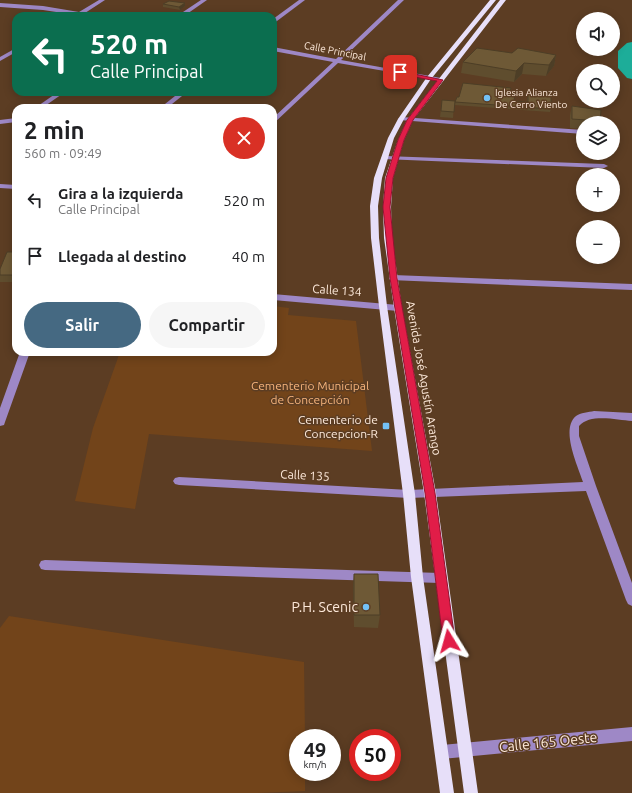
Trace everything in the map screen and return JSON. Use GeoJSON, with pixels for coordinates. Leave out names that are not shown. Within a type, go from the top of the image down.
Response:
{"type":"FeatureCollection","features":[{"type":"Feature","properties":{"kind":"main road"},"geometry":{"type":"LineString","coordinates":[[447,793],[417,577],[408,494],[383,306],[375,238],[374,206],[378,178],[391,138],[401,119],[429,78],[493,0]]}},
{"type":"Feature","properties":{"kind":"main road","name":"Avenida José Agustín Arango"},"geometry":{"type":"LineString","coordinates":[[471,793],[440,578],[430,493],[393,278],[387,207],[389,178],[394,159],[410,120],[503,0]]}},
{"type":"Feature","properties":{"kind":"street"},"geometry":{"type":"LineString","coordinates":[[83,12],[102,0]]}},
{"type":"Feature","properties":{"kind":"street"},"geometry":{"type":"LineString","coordinates":[[186,12],[204,0]]}},
{"type":"Feature","properties":{"kind":"street"},"geometry":{"type":"LineString","coordinates":[[277,19],[302,0]]}},
{"type":"Feature","properties":{"kind":"street"},"geometry":{"type":"LineString","coordinates":[[277,118],[401,0]]}},
{"type":"Feature","properties":{"kind":"street"},"geometry":{"type":"LineString","coordinates":[[0,5],[26,6],[61,12]]}},
{"type":"Feature","properties":{"kind":"street","name":"Calle Principal"},"geometry":{"type":"LineString","coordinates":[[277,50],[440,80]]}},
{"type":"Feature","properties":{"kind":"street"},"geometry":{"type":"LineString","coordinates":[[0,59],[12,52]]}},
{"type":"Feature","properties":{"kind":"street"},"geometry":{"type":"LineString","coordinates":[[44,104],[56,96]]}},
{"type":"Feature","properties":{"kind":"street"},"geometry":{"type":"LineString","coordinates":[[169,104],[179,96]]}},
{"type":"Feature","properties":{"kind":"street"},"geometry":{"type":"LineString","coordinates":[[401,119],[576,132]]}},
{"type":"Feature","properties":{"kind":"street"},"geometry":{"type":"LineString","coordinates":[[385,158],[604,166]]}},
{"type":"Feature","properties":{"kind":"street"},"geometry":{"type":"LineString","coordinates":[[0,186],[12,187]]}},
{"type":"Feature","properties":{"kind":"street"},"geometry":{"type":"LineString","coordinates":[[393,278],[632,287]]}},
{"type":"Feature","properties":{"kind":"street","name":"Calle 134"},"geometry":{"type":"LineString","coordinates":[[277,297],[398,308]]}},
{"type":"Feature","properties":{"kind":"street"},"geometry":{"type":"LineString","coordinates":[[1,418],[24,356]]}},
{"type":"Feature","properties":{"kind":"street"},"geometry":{"type":"LineString","coordinates":[[632,418],[594,415],[580,418],[574,425],[574,436],[590,486],[628,576],[632,600]]}},
{"type":"Feature","properties":{"kind":"street","name":"Calle 135"},"geometry":{"type":"LineString","coordinates":[[179,481],[408,494],[590,486]]}},
{"type":"Feature","properties":{"kind":"street"},"geometry":{"type":"LineString","coordinates":[[45,565],[440,578]]}},
{"type":"Feature","properties":{"kind":"street","name":"Calle 165 Oeste"},"geometry":{"type":"LineString","coordinates":[[442,752],[632,734]]}},
{"type":"Feature","properties":{"kind":"green space","name":"Cementerio Municipal de Concepción"},"geometry":{"type":"Polygon","coordinates":[[[277,306],[289,308],[288,315],[356,321],[372,451],[149,434],[135,509],[75,501],[93,428],[119,356],[277,356],[277,306]]]}},
{"type":"Feature","properties":{"kind":"green space"},"geometry":{"type":"Polygon","coordinates":[[[9,616],[304,662],[305,729],[289,729],[289,781],[305,781],[305,791],[258,793],[0,793],[0,628],[9,616]]]}},
{"type":"Feature","properties":{"kind":"building"},"geometry":{"type":"Polygon","coordinates":[[[169,1],[185,3],[179,7],[163,4],[169,1]]]}},
{"type":"Feature","properties":{"kind":"building"},"geometry":{"type":"Polygon","coordinates":[[[477,48],[512,53],[518,48],[556,55],[549,65],[524,63],[516,71],[463,62],[477,48]]]}},
{"type":"Feature","properties":{"kind":"building","name":"Iglesia Alianza De Cerro Viento"},"geometry":{"type":"Polygon","coordinates":[[[463,83],[511,88],[510,92],[515,93],[514,101],[528,102],[528,91],[551,93],[551,109],[455,102],[457,97],[459,97],[463,83]]]}},
{"type":"Feature","properties":{"kind":"building"},"geometry":{"type":"Polygon","coordinates":[[[442,100],[455,101],[454,112],[441,111],[442,100]]]}},
{"type":"Feature","properties":{"kind":"building"},"geometry":{"type":"Polygon","coordinates":[[[572,106],[576,107],[576,108],[601,110],[600,116],[576,116],[576,119],[572,119],[572,106]]]}},
{"type":"Feature","properties":{"kind":"building"},"geometry":{"type":"Polygon","coordinates":[[[7,252],[12,252],[12,275],[0,275],[0,269],[7,252]]]}},
{"type":"Feature","properties":{"kind":"building","name":"P.H. Scenic"},"geometry":{"type":"Polygon","coordinates":[[[354,574],[378,574],[380,615],[354,615],[354,574]]]}},
{"type":"Feature","properties":{"kind":"waterway"},"geometry":{"type":"LineString","coordinates":[[632,46],[625,51],[625,68],[632,75]]}},
{"type":"Feature","properties":{"kind":"place","name":"Iglesia Alianza De Cerro Viento"},"geometry":{"type":"Point","coordinates":[487,98]}},
{"type":"Feature","properties":{"kind":"place","name":"Cementerio de Concepcion-R"},"geometry":{"type":"Point","coordinates":[386,426]}},
{"type":"Feature","properties":{"kind":"place","name":"P.H. Scenic"},"geometry":{"type":"Point","coordinates":[366,607]}},
{"type":"Feature","properties":{"kind":"route"},"geometry":{"type":"LineString","coordinates":[[400,72],[440,80],[410,120],[401,140],[389,178],[387,207],[388,238],[393,278],[430,493],[449,641]]}}]}
